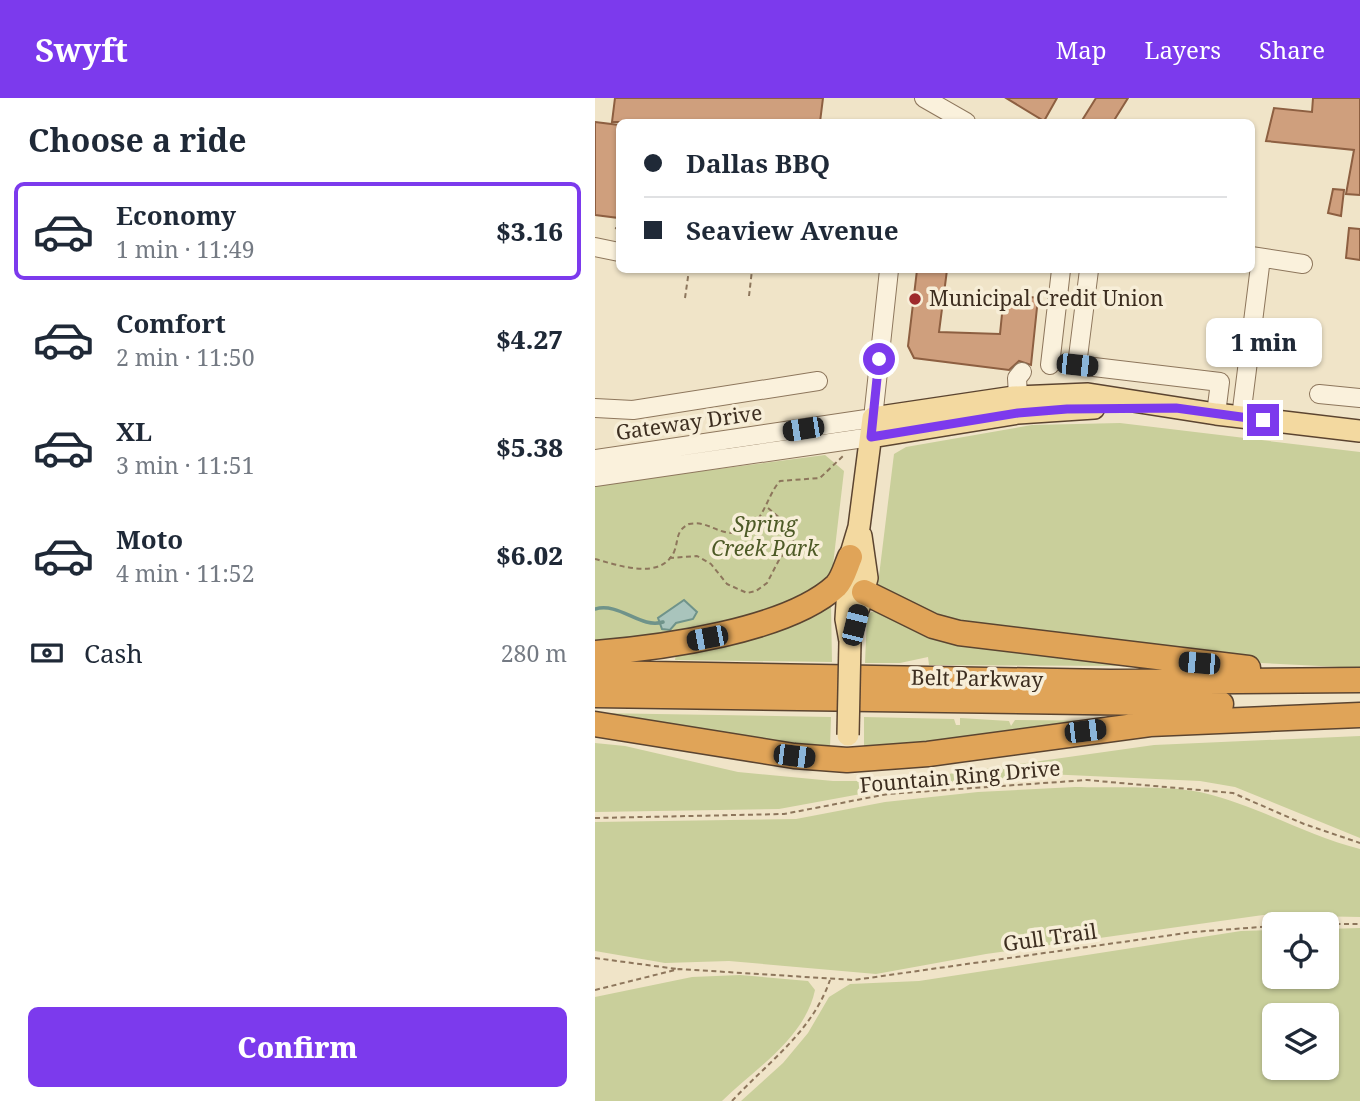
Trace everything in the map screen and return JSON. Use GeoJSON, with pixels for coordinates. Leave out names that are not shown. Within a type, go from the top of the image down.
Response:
{"type":"FeatureCollection","features":[{"type":"Feature","properties":{"kind":"highway"},"geometry":{"type":"LineString","coordinates":[[595,653],[691,641],[758,623],[834,587],[851,557]]}},
{"type":"Feature","properties":{"kind":"highway"},"geometry":{"type":"LineString","coordinates":[[864,592],[933,626],[966,634],[1355,680]]}},
{"type":"Feature","properties":{"kind":"highway","name":"Belt Parkway"},"geometry":{"type":"LineString","coordinates":[[595,673],[1110,681],[1355,680]]}},
{"type":"Feature","properties":{"kind":"highway","name":"Belt Parkway"},"geometry":{"type":"LineString","coordinates":[[595,695],[1114,704],[1360,702]]}},
{"type":"Feature","properties":{"kind":"highway"},"geometry":{"type":"LineString","coordinates":[[595,724],[794,756],[847,760],[928,754],[1140,725],[1360,715]]}},
{"type":"Feature","properties":{"kind":"main road"},"geometry":{"type":"LineString","coordinates":[[872,427],[1018,379],[1176,408],[1360,431]]}},
{"type":"Feature","properties":{"kind":"main road"},"geometry":{"type":"LineString","coordinates":[[872,427],[1042,410],[1176,408]]}},
{"type":"Feature","properties":{"kind":"main road"},"geometry":{"type":"LineString","coordinates":[[847,760],[850,641],[846,619],[851,557],[859,527],[872,427]]}},
{"type":"Feature","properties":{"kind":"main road"},"geometry":{"type":"LineString","coordinates":[[850,641],[867,578],[859,527]]}},
{"type":"Feature","properties":{"kind":"street"},"geometry":{"type":"LineString","coordinates":[[924,98],[960,119]]}},
{"type":"Feature","properties":{"kind":"street"},"geometry":{"type":"LineString","coordinates":[[595,247],[616,251]]}},
{"type":"Feature","properties":{"kind":"street"},"geometry":{"type":"LineString","coordinates":[[1256,257],[1303,264]]}},
{"type":"Feature","properties":{"kind":"street"},"geometry":{"type":"LineString","coordinates":[[872,427],[889,273]]}},
{"type":"Feature","properties":{"kind":"street"},"geometry":{"type":"LineString","coordinates":[[1050,365],[1061,273]]}},
{"type":"Feature","properties":{"kind":"street"},"geometry":{"type":"LineString","coordinates":[[1089,273],[1077,365],[1220,382],[1216,414]]}},
{"type":"Feature","properties":{"kind":"street"},"geometry":{"type":"LineString","coordinates":[[1241,417],[1254,273]]}},
{"type":"Feature","properties":{"kind":"street"},"geometry":{"type":"LineString","coordinates":[[595,408],[633,410],[818,381]]}},
{"type":"Feature","properties":{"kind":"street"},"geometry":{"type":"LineString","coordinates":[[1319,394],[1360,398]]}},
{"type":"Feature","properties":{"kind":"street","name":"Gateway Drive"},"geometry":{"type":"LineString","coordinates":[[595,459],[872,427]]}},
{"type":"Feature","properties":{"kind":"street","name":"Gateway Drive"},"geometry":{"type":"LineString","coordinates":[[595,477],[872,427]]}},
{"type":"Feature","properties":{"kind":"path"},"geometry":{"type":"LineString","coordinates":[[685,298],[689,273]]}},
{"type":"Feature","properties":{"kind":"path"},"geometry":{"type":"LineString","coordinates":[[749,296],[752,273]]}},
{"type":"Feature","properties":{"kind":"path"},"geometry":{"type":"LineString","coordinates":[[595,559],[641,570],[656,566],[669,558],[674,551],[677,535],[689,524],[698,522],[724,532],[739,533],[748,529],[767,507],[780,481],[820,478],[841,458]]}},
{"type":"Feature","properties":{"kind":"path"},"geometry":{"type":"LineString","coordinates":[[669,558],[697,556],[711,564],[733,589],[747,593],[761,589],[771,577],[780,558],[794,544],[790,527],[767,507]]}},
{"type":"Feature","properties":{"kind":"path","name":"Fountain Ring Drive"},"geometry":{"type":"LineString","coordinates":[[595,818],[784,814],[888,794],[1087,780],[1233,793],[1304,824],[1360,843]]}},
{"type":"Feature","properties":{"kind":"path"},"geometry":{"type":"LineString","coordinates":[[1339,924],[1360,924]]}},
{"type":"Feature","properties":{"kind":"path","name":"Gull Trail"},"geometry":{"type":"LineString","coordinates":[[595,958],[679,970],[737,971],[830,979],[915,974],[1179,934],[1262,927]]}},
{"type":"Feature","properties":{"kind":"path","name":"Gull Trail"},"geometry":{"type":"LineString","coordinates":[[595,990],[679,970]]}},
{"type":"Feature","properties":{"kind":"path"},"geometry":{"type":"LineString","coordinates":[[732,1101],[787,1049],[819,1003],[830,979]]}},
{"type":"Feature","properties":{"kind":"green space"},"geometry":{"type":"Polygon","coordinates":[[[1120,423],[1360,452],[1360,668],[1262,663],[1130,651],[929,615],[878,584],[894,454],[906,447],[1032,425],[1120,423]]]}},
{"type":"Feature","properties":{"kind":"green space","name":"Spring Creek Park"},"geometry":{"type":"Polygon","coordinates":[[[825,455],[844,471],[831,582],[771,614],[595,648],[595,485],[825,455]]]}},
{"type":"Feature","properties":{"kind":"green space"},"geometry":{"type":"Polygon","coordinates":[[[831,604],[832,662],[675,660],[676,654],[831,604]]]}},
{"type":"Feature","properties":{"kind":"green space"},"geometry":{"type":"Polygon","coordinates":[[[871,612],[878,612],[944,641],[1141,666],[929,665],[928,657],[900,663],[865,663],[867,616],[871,612]]]}},
{"type":"Feature","properties":{"kind":"green space"},"geometry":{"type":"Polygon","coordinates":[[[595,713],[831,717],[830,749],[828,751],[595,713]]]}},
{"type":"Feature","properties":{"kind":"green space"},"geometry":{"type":"Polygon","coordinates":[[[864,717],[954,719],[956,725],[960,725],[960,718],[1009,721],[1011,726],[1015,720],[1124,721],[933,747],[864,747],[864,717]]]}},
{"type":"Feature","properties":{"kind":"green space"},"geometry":{"type":"Polygon","coordinates":[[[1360,736],[1360,838],[1235,787],[1200,781],[1046,774],[888,789],[779,809],[595,812],[595,743],[625,746],[738,772],[833,781],[898,781],[1154,745],[1360,736]]]}},
{"type":"Feature","properties":{"kind":"green space"},"geometry":{"type":"Polygon","coordinates":[[[1075,787],[1158,788],[1190,790],[1244,805],[1360,849],[1360,917],[1339,917],[1339,912],[1262,912],[1262,915],[986,954],[876,974],[729,961],[665,963],[595,951],[595,822],[796,819],[885,802],[978,792],[1075,787]]]}},
{"type":"Feature","properties":{"kind":"green space"},"geometry":{"type":"Polygon","coordinates":[[[1360,928],[1360,1101],[741,1101],[783,1063],[808,1033],[829,997],[850,984],[919,981],[1241,931],[1262,930],[1262,989],[1339,989],[1339,929],[1360,928]]]}},
{"type":"Feature","properties":{"kind":"green space"},"geometry":{"type":"Polygon","coordinates":[[[740,975],[808,981],[815,990],[801,1023],[790,1038],[722,1101],[595,1101],[595,997],[692,977],[740,975]]]}},
{"type":"Feature","properties":{"kind":"water"},"geometry":{"type":"Polygon","coordinates":[[[684,600],[697,612],[693,619],[676,623],[670,630],[662,629],[658,618],[684,600]]]}},
{"type":"Feature","properties":{"kind":"building"},"geometry":{"type":"Polygon","coordinates":[[[615,98],[823,98],[820,119],[616,119],[616,122],[612,122],[615,98]]]}},
{"type":"Feature","properties":{"kind":"building"},"geometry":{"type":"Polygon","coordinates":[[[1006,98],[1057,98],[1045,119],[1006,98]]]}},
{"type":"Feature","properties":{"kind":"building"},"geometry":{"type":"Polygon","coordinates":[[[1096,98],[1128,98],[1115,119],[1083,119],[1096,98]]]}},
{"type":"Feature","properties":{"kind":"building"},"geometry":{"type":"Polygon","coordinates":[[[1313,98],[1360,98],[1360,195],[1346,194],[1354,150],[1266,141],[1274,108],[1312,112],[1313,98]]]}},
{"type":"Feature","properties":{"kind":"building"},"geometry":{"type":"Polygon","coordinates":[[[595,122],[616,125],[616,218],[595,215],[595,122]]]}},
{"type":"Feature","properties":{"kind":"building"},"geometry":{"type":"Polygon","coordinates":[[[1333,189],[1344,190],[1341,216],[1328,213],[1333,189]]]}},
{"type":"Feature","properties":{"kind":"building"},"geometry":{"type":"Polygon","coordinates":[[[1349,228],[1360,229],[1360,260],[1346,258],[1349,228]]]}},
{"type":"Feature","properties":{"kind":"building"},"geometry":{"type":"Polygon","coordinates":[[[917,273],[947,273],[939,332],[1000,334],[1004,294],[1038,298],[1031,365],[1019,361],[1009,370],[914,358],[908,346],[917,273]]]}},
{"type":"Feature","properties":{"kind":"waterway"},"geometry":{"type":"LineString","coordinates":[[595,609],[613,609],[646,622],[663,622]]}},
{"type":"Feature","properties":{"kind":"place","name":"Municipal Credit Union"},"geometry":{"type":"Point","coordinates":[915,299]}},
{"type":"Feature","properties":{"kind":"route"},"geometry":{"type":"LineString","coordinates":[[879,359],[871,437],[1042,410],[1176,408],[1263,420]]}}]}
